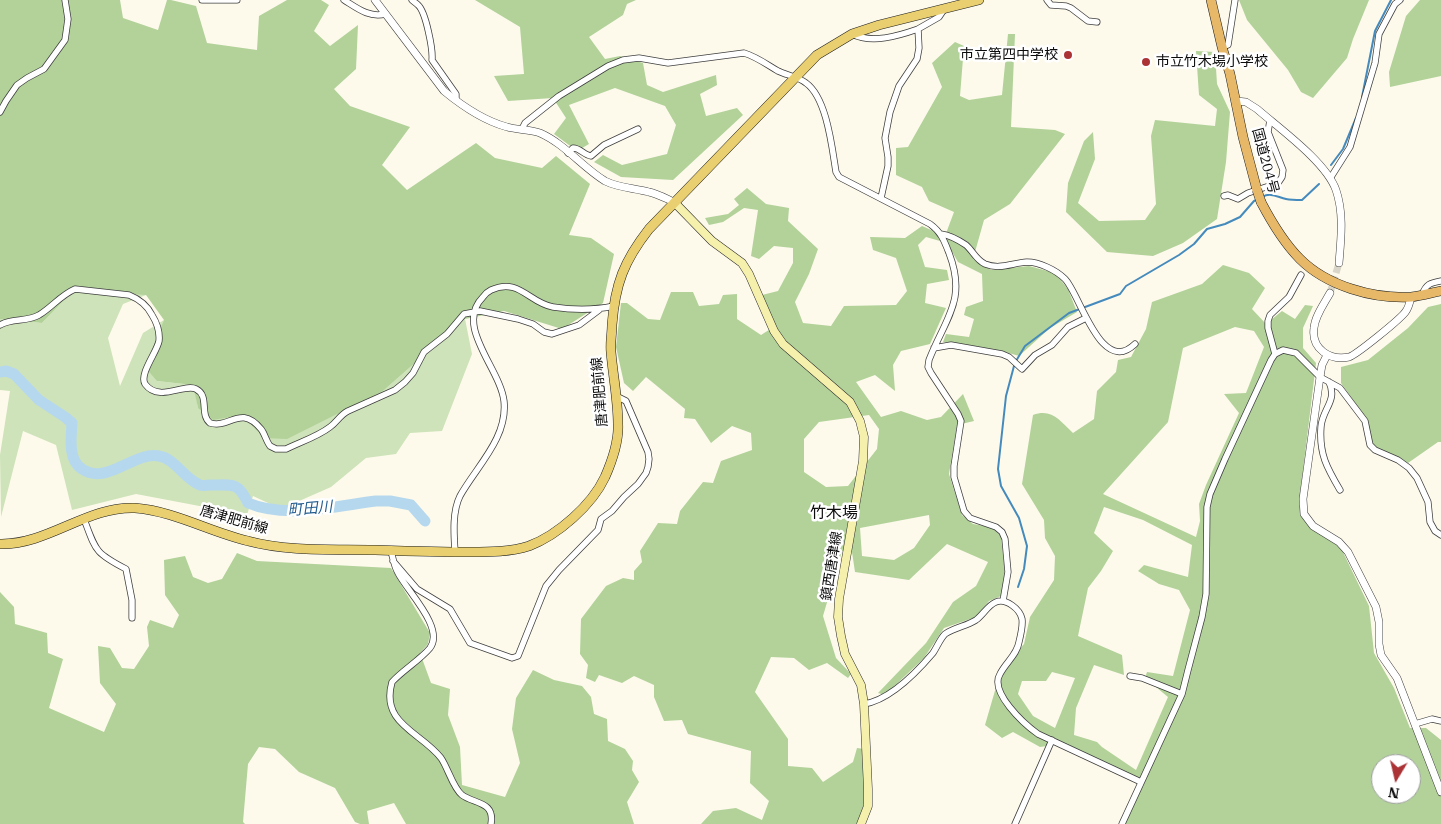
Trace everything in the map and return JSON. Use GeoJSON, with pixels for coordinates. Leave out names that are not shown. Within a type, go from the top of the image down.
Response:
{"type":"FeatureCollection","features":[{"type":"Feature","properties":{"kind":"highway","name":"国道204号"},"geometry":{"type":"LineString","coordinates":[[1211,0],[1257,190],[1285,242],[1301,260],[1322,276],[1368,293],[1411,297],[1441,291]]}},
{"type":"Feature","properties":{"kind":"main road","name":"唐津肥前線"},"geometry":{"type":"LineString","coordinates":[[0,544],[13,545],[37,539],[106,511],[133,508],[160,512],[249,542],[283,547],[391,551],[503,552],[530,545],[559,529],[584,507],[604,479],[615,452],[619,425],[610,349],[614,306],[620,277],[634,248],[649,229],[817,55],[852,34],[879,25],[979,0]]}},
{"type":"Feature","properties":{"kind":"main road","name":"鎮西唐津線"},"geometry":{"type":"LineString","coordinates":[[674,202],[712,241],[742,263],[749,274],[774,331],[783,344],[850,402],[860,421],[864,437],[862,461],[839,599],[838,617],[845,654],[860,685],[864,704],[868,806],[861,824]]}},
{"type":"Feature","properties":{"kind":"street"},"geometry":{"type":"LineString","coordinates":[[0,112],[17,86],[27,78],[44,70],[65,40],[68,19],[65,0]]}},
{"type":"Feature","properties":{"kind":"street"},"geometry":{"type":"LineString","coordinates":[[202,0],[237,0]]}},
{"type":"Feature","properties":{"kind":"street"},"geometry":{"type":"LineString","coordinates":[[344,0],[365,13],[378,16],[385,14]]}},
{"type":"Feature","properties":{"kind":"street"},"geometry":{"type":"LineString","coordinates":[[375,0],[444,91],[456,100],[496,123],[539,133],[554,141],[592,173],[607,182],[620,187],[660,195],[674,202]]}},
{"type":"Feature","properties":{"kind":"street"},"geometry":{"type":"LineString","coordinates":[[412,0],[420,6],[430,36],[433,52],[432,60],[456,94],[456,100]]}},
{"type":"Feature","properties":{"kind":"street"},"geometry":{"type":"LineString","coordinates":[[1047,0],[1051,5],[1071,8],[1088,21],[1097,22]]}},
{"type":"Feature","properties":{"kind":"street"},"geometry":{"type":"LineString","coordinates":[[1222,47],[1228,44],[1235,0]]}},
{"type":"Feature","properties":{"kind":"street"},"geometry":{"type":"LineString","coordinates":[[1331,177],[1350,148],[1375,63],[1378,34],[1395,4],[1400,0]]}},
{"type":"Feature","properties":{"kind":"street"},"geometry":{"type":"LineString","coordinates":[[852,34],[861,39],[881,38],[918,29],[939,17],[945,8]]}},
{"type":"Feature","properties":{"kind":"street"},"geometry":{"type":"LineString","coordinates":[[881,198],[888,166],[885,138],[890,112],[899,86],[917,60],[920,48],[918,29]]}},
{"type":"Feature","properties":{"kind":"street"},"geometry":{"type":"LineString","coordinates":[[522,129],[525,123],[559,96],[608,66],[623,60],[639,58],[668,63],[744,53],[756,57],[779,71],[805,81],[810,86],[828,122],[836,172],[839,176],[930,224],[942,234],[966,245],[976,258],[991,266],[999,268],[1026,262],[1058,272],[1070,284],[1085,316],[1106,346],[1124,351],[1130,349],[1135,344]]}},
{"type":"Feature","properties":{"kind":"street"},"geometry":{"type":"LineString","coordinates":[[1236,101],[1246,102],[1270,120],[1320,164],[1331,177],[1337,192],[1340,209],[1339,263]]}},
{"type":"Feature","properties":{"kind":"street"},"geometry":{"type":"LineString","coordinates":[[1224,196],[1228,195],[1238,199],[1248,193],[1278,183],[1282,177],[1283,170],[1268,132],[1270,120]]}},
{"type":"Feature","properties":{"kind":"street"},"geometry":{"type":"LineString","coordinates":[[568,153],[572,148],[576,148],[586,156],[591,156],[604,145],[638,129]]}},
{"type":"Feature","properties":{"kind":"street"},"geometry":{"type":"LineString","coordinates":[[942,234],[956,275],[956,294],[954,304],[929,360],[928,367],[961,421],[954,477],[964,511],[970,518],[996,527],[1002,532],[1005,539],[1008,572],[1004,601]]}},
{"type":"Feature","properties":{"kind":"street"},"geometry":{"type":"LineString","coordinates":[[1275,354],[1268,321],[1270,315],[1289,297],[1301,275]]}},
{"type":"Feature","properties":{"kind":"street"},"geometry":{"type":"LineString","coordinates":[[1422,295],[1425,287],[1441,280]]}},
{"type":"Feature","properties":{"kind":"street"},"geometry":{"type":"LineString","coordinates":[[455,552],[456,507],[460,497],[484,460],[499,432],[504,416],[504,401],[498,379],[476,335],[473,311],[476,303],[488,291],[499,286],[510,286],[519,289],[541,303],[553,307],[599,310],[614,306]]}},
{"type":"Feature","properties":{"kind":"street"},"geometry":{"type":"LineString","coordinates":[[0,325],[8,321],[28,320],[38,316],[68,292],[76,289],[129,295],[137,298],[152,313],[159,332],[156,352],[144,374],[143,380],[146,385],[151,389],[160,391],[171,392],[186,388],[198,390],[204,400],[204,415],[210,423],[220,425],[236,418],[246,418],[262,430],[270,446],[280,450],[321,433],[332,426],[342,414],[395,390],[406,382],[424,352],[447,334],[464,314],[480,311],[518,318],[533,324],[544,332],[552,334],[579,325],[599,310]]}},
{"type":"Feature","properties":{"kind":"street"},"geometry":{"type":"LineString","coordinates":[[1330,293],[1316,317],[1313,329],[1314,339],[1320,350],[1327,355],[1338,358],[1350,357],[1361,351],[1400,318],[1407,310],[1411,297]]}},
{"type":"Feature","properties":{"kind":"street"},"geometry":{"type":"LineString","coordinates":[[934,348],[951,345],[1002,354],[1009,357],[1022,370],[1035,355],[1052,345],[1068,327],[1085,316]]}},
{"type":"Feature","properties":{"kind":"street"},"geometry":{"type":"LineString","coordinates":[[1122,824],[1182,694],[1202,617],[1210,494],[1249,406],[1275,354],[1283,350],[1296,353],[1320,377],[1340,388],[1365,421],[1370,445],[1375,450],[1398,460],[1409,468],[1417,478],[1428,502],[1430,522],[1435,531],[1441,535]]}},
{"type":"Feature","properties":{"kind":"street"},"geometry":{"type":"LineString","coordinates":[[1327,355],[1322,364],[1320,377],[1303,499],[1304,514],[1313,526],[1338,542],[1348,552],[1376,607],[1379,622],[1378,644],[1381,655],[1397,678],[1441,792]]}},
{"type":"Feature","properties":{"kind":"street"},"geometry":{"type":"LineString","coordinates":[[1329,382],[1332,389],[1332,397],[1321,427],[1322,455],[1326,467],[1340,490]]}},
{"type":"Feature","properties":{"kind":"street"},"geometry":{"type":"LineString","coordinates":[[394,561],[417,589],[450,609],[470,643],[515,658],[518,656],[546,586],[598,530],[601,519],[612,511],[646,474],[649,459],[635,418],[626,401],[616,396]]}},
{"type":"Feature","properties":{"kind":"street"},"geometry":{"type":"LineString","coordinates":[[84,519],[95,547],[104,558],[126,569],[132,600],[132,618]]}},
{"type":"Feature","properties":{"kind":"street"},"geometry":{"type":"LineString","coordinates":[[391,551],[398,574],[420,606],[434,634],[430,648],[392,682],[390,702],[396,718],[404,727],[439,756],[448,768],[457,790],[463,796],[480,802],[490,810],[492,824]]}},
{"type":"Feature","properties":{"kind":"street"},"geometry":{"type":"LineString","coordinates":[[864,704],[885,698],[917,670],[936,649],[943,636],[952,629],[978,619],[992,604],[1004,601],[1018,610],[1022,617],[1022,627],[1017,652],[998,676],[998,689],[1025,725],[1052,740],[1141,782]]}},
{"type":"Feature","properties":{"kind":"street"},"geometry":{"type":"LineString","coordinates":[[1130,676],[1142,678],[1182,694]]}},
{"type":"Feature","properties":{"kind":"street"},"geometry":{"type":"LineString","coordinates":[[1415,724],[1432,719],[1441,721]]}},
{"type":"Feature","properties":{"kind":"street"},"geometry":{"type":"LineString","coordinates":[[1015,824],[1052,740]]}},
{"type":"Feature","properties":{"kind":"green space"},"geometry":{"type":"Polygon","coordinates":[[[0,0],[120,0],[123,18],[158,30],[167,0],[171,0],[196,6],[207,43],[257,50],[259,16],[287,0],[321,0],[329,5],[314,31],[330,46],[358,25],[356,69],[334,89],[350,106],[410,127],[382,165],[407,190],[476,143],[495,158],[542,168],[556,156],[590,184],[569,235],[591,238],[614,254],[603,303],[562,329],[504,311],[465,319],[383,391],[287,439],[264,438],[242,415],[213,420],[198,408],[193,385],[157,381],[145,367],[164,320],[146,295],[71,293],[42,323],[0,319],[0,0]]]}},
{"type":"Feature","properties":{"kind":"green space"},"geometry":{"type":"Polygon","coordinates":[[[475,0],[636,0],[627,4],[623,15],[589,37],[605,59],[620,56],[643,63],[647,85],[663,92],[716,75],[717,85],[700,94],[706,116],[737,108],[743,115],[673,180],[621,177],[594,162],[603,155],[622,165],[667,154],[676,125],[665,106],[615,88],[569,105],[589,144],[577,151],[554,134],[566,118],[553,98],[508,101],[494,76],[524,74],[520,27],[475,0]]]}},
{"type":"Feature","properties":{"kind":"green space"},"geometry":{"type":"Polygon","coordinates":[[[1239,0],[1369,0],[1347,58],[1313,98],[1301,92],[1288,70],[1247,20],[1239,0]]]}},
{"type":"Feature","properties":{"kind":"green space"},"geometry":{"type":"Polygon","coordinates":[[[1420,0],[1441,0],[1441,76],[1390,87],[1389,72],[1406,16],[1420,0]]]}},
{"type":"Feature","properties":{"kind":"green space"},"geometry":{"type":"Polygon","coordinates":[[[1008,34],[1015,34],[1011,127],[1055,130],[1065,134],[1010,204],[984,220],[973,259],[991,270],[1029,266],[1055,273],[1068,289],[1077,312],[1050,328],[1019,356],[1002,351],[943,342],[946,334],[969,337],[974,319],[964,315],[966,307],[983,301],[982,274],[958,262],[947,243],[926,237],[918,245],[925,267],[947,270],[949,280],[927,284],[925,303],[946,308],[930,344],[901,351],[893,365],[895,391],[875,375],[856,382],[881,417],[901,411],[927,420],[941,417],[963,394],[974,421],[957,425],[949,474],[962,515],[973,524],[991,527],[1001,536],[1005,574],[1001,596],[989,601],[976,617],[944,628],[924,658],[885,695],[878,693],[926,643],[953,602],[976,586],[988,562],[947,544],[909,580],[855,572],[852,552],[842,551],[823,616],[836,658],[851,674],[848,678],[827,663],[809,670],[794,658],[771,657],[755,692],[788,739],[788,766],[812,768],[823,782],[853,762],[857,748],[864,749],[865,800],[858,824],[701,824],[713,811],[736,808],[762,820],[769,801],[750,783],[751,751],[688,734],[682,720],[664,721],[654,697],[654,685],[634,676],[622,683],[599,675],[595,682],[586,678],[588,665],[580,654],[581,619],[606,586],[623,578],[634,580],[634,571],[642,562],[640,551],[658,523],[677,524],[680,511],[703,482],[713,483],[721,461],[752,450],[751,433],[732,426],[711,443],[695,419],[684,418],[685,409],[646,377],[633,391],[624,383],[616,347],[621,303],[627,303],[648,319],[660,320],[671,292],[693,292],[699,306],[719,304],[723,295],[737,294],[737,319],[761,335],[772,328],[762,295],[778,291],[793,263],[793,248],[774,246],[759,259],[751,256],[758,210],[744,208],[723,222],[709,225],[705,218],[728,214],[739,205],[734,199],[747,188],[766,204],[789,208],[788,221],[818,249],[809,274],[795,302],[803,323],[831,326],[844,306],[896,305],[907,291],[896,258],[873,250],[870,237],[905,238],[922,226],[945,236],[954,212],[929,201],[922,187],[896,175],[896,148],[908,147],[942,87],[932,63],[955,42],[964,46],[960,96],[969,100],[1002,95],[1008,34]],[[869,415],[819,422],[804,439],[804,472],[826,487],[848,486],[877,449],[879,429],[869,415]],[[929,515],[860,528],[862,556],[894,560],[914,548],[930,525],[929,515]]]}},
{"type":"Feature","properties":{"kind":"green space"},"geometry":{"type":"Polygon","coordinates":[[[1196,51],[1215,52],[1217,84],[1230,112],[1226,162],[1217,219],[1183,243],[1153,256],[1107,252],[1066,212],[1068,183],[1084,141],[1093,132],[1095,159],[1078,203],[1099,221],[1145,220],[1156,204],[1151,136],[1155,120],[1215,126],[1217,109],[1199,95],[1196,51]]]}},
{"type":"Feature","properties":{"kind":"green space"},"geometry":{"type":"Polygon","coordinates":[[[1223,265],[1249,273],[1265,288],[1252,309],[1266,324],[1282,311],[1295,319],[1305,305],[1313,306],[1303,328],[1303,348],[1316,363],[1299,504],[1308,525],[1341,548],[1369,606],[1374,653],[1394,688],[1410,728],[1426,728],[1441,740],[1441,824],[1122,824],[1143,783],[1061,744],[1040,747],[1013,732],[1002,738],[985,725],[1001,670],[1024,644],[1030,617],[1054,580],[1055,556],[1045,538],[1044,520],[1022,484],[1033,415],[1040,413],[1051,414],[1073,433],[1094,419],[1097,391],[1116,372],[1118,360],[1131,357],[1146,329],[1152,302],[1202,284],[1223,265]],[[1235,327],[1183,348],[1168,422],[1103,494],[1196,537],[1200,521],[1199,504],[1239,413],[1224,394],[1246,393],[1264,347],[1254,331],[1235,327]],[[1104,507],[1094,533],[1113,551],[1088,588],[1078,636],[1122,655],[1124,675],[1094,665],[1076,708],[1074,735],[1097,742],[1136,770],[1168,697],[1145,678],[1147,672],[1173,676],[1190,610],[1179,590],[1159,584],[1138,571],[1144,565],[1188,577],[1192,545],[1143,520],[1104,507]],[[1052,672],[1046,681],[1022,681],[1018,694],[1033,716],[1055,728],[1075,678],[1052,672]]]}},
{"type":"Feature","properties":{"kind":"green space"},"geometry":{"type":"Polygon","coordinates":[[[71,293],[146,295],[123,304],[108,338],[120,386],[143,333],[164,320],[157,381],[194,385],[198,408],[383,391],[465,319],[472,354],[442,431],[410,433],[396,454],[366,458],[331,487],[281,509],[253,496],[247,515],[136,494],[72,510],[56,445],[23,431],[1,517],[0,455],[10,391],[0,390],[0,319],[42,323],[71,293]]]}},
{"type":"Feature","properties":{"kind":"green space"},"geometry":{"type":"Polygon","coordinates":[[[1441,304],[1441,442],[1438,442],[1408,463],[1370,449],[1368,421],[1341,383],[1341,367],[1368,360],[1408,328],[1428,307],[1441,304]]]}},
{"type":"Feature","properties":{"kind":"green space"},"geometry":{"type":"Polygon","coordinates":[[[237,553],[257,561],[391,568],[430,633],[428,644],[420,653],[431,683],[450,689],[448,715],[460,747],[462,785],[505,797],[520,763],[512,729],[516,698],[533,670],[554,680],[582,686],[591,697],[594,714],[607,719],[608,741],[625,749],[633,761],[632,770],[639,782],[627,802],[634,824],[406,824],[394,803],[367,811],[369,824],[360,824],[355,822],[335,788],[299,772],[275,749],[259,747],[248,764],[243,822],[245,824],[0,824],[0,592],[14,607],[15,624],[47,633],[48,653],[63,659],[49,708],[104,732],[116,704],[100,683],[98,646],[110,648],[122,668],[134,669],[149,646],[147,627],[150,620],[173,628],[179,615],[165,595],[164,560],[185,556],[193,577],[208,583],[222,579],[237,553]]]}},
{"type":"Feature","properties":{"kind":"waterway"},"geometry":{"type":"LineString","coordinates":[[1362,97],[1375,31],[1391,0]]}},
{"type":"Feature","properties":{"kind":"waterway"},"geometry":{"type":"LineString","coordinates":[[1331,165],[1343,149],[1356,118]]}},
{"type":"Feature","properties":{"kind":"waterway"},"geometry":{"type":"LineString","coordinates":[[1262,197],[1271,195],[1302,200],[1319,184]]}},
{"type":"Feature","properties":{"kind":"waterway"},"geometry":{"type":"LineString","coordinates":[[1016,361],[1025,346],[1069,313],[1120,294],[1126,286],[1194,244],[1207,229],[1240,217],[1258,199]]}},
{"type":"Feature","properties":{"kind":"waterway"},"geometry":{"type":"LineString","coordinates":[[1014,366],[1006,396],[998,469],[1001,486],[1019,518],[1027,546],[1024,569],[1018,587]]}},
{"type":"Feature","properties":{"kind":"waterway","name":"町田川"},"geometry":{"type":"LineString","coordinates":[[0,372],[6,371],[14,374],[39,400],[72,423],[72,455],[82,469],[91,473],[111,471],[140,458],[159,456],[170,461],[194,482],[200,485],[234,486],[241,491],[248,503],[263,508],[295,511],[390,501],[411,505],[425,521]]}},
{"type":"Feature","properties":{"kind":"tunnel"},"geometry":{"type":"LineString","coordinates":[[1330,293],[1339,263]]}},
{"type":"Feature","properties":{"kind":"place","name":"市立第四中学校"},"geometry":{"type":"Point","coordinates":[1068,55]}},
{"type":"Feature","properties":{"kind":"place","name":"市立竹木場小学校"},"geometry":{"type":"Point","coordinates":[1146,62]}},
{"type":"Feature","properties":{"kind":"district","name":"竹木場"},"geometry":{"type":"Point","coordinates":[834,513]}}]}
